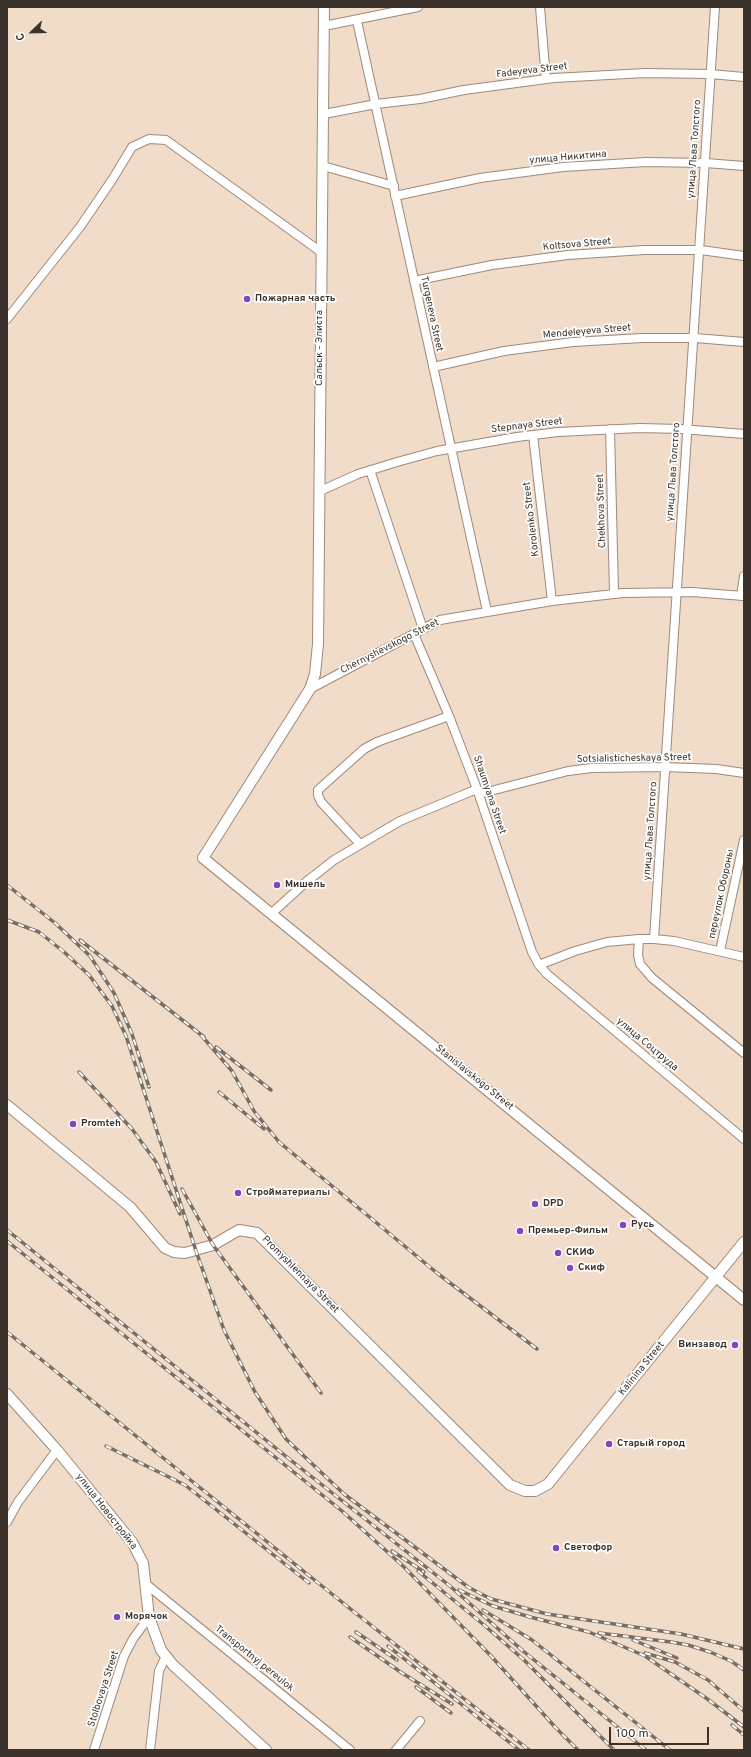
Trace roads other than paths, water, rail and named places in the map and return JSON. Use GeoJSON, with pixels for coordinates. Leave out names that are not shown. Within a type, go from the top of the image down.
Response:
{"type":"FeatureCollection","features":[{"type":"Feature","properties":{"kind":"main road","name":"Сальск - Элиста"},"geometry":{"type":"LineString","coordinates":[[310,689],[315,674],[318,644],[324,7]]}},
{"type":"Feature","properties":{"kind":"main road","name":"Chernyshevskogo Street"},"geometry":{"type":"LineString","coordinates":[[203,858],[310,689]]}},
{"type":"Feature","properties":{"kind":"main road","name":"Stanislavskogo Street"},"geometry":{"type":"LineString","coordinates":[[203,858],[744,1300]]}},
{"type":"Feature","properties":{"kind":"main road","name":"Promyshlennaya Street"},"geometry":{"type":"LineString","coordinates":[[7,1105],[130,1207],[165,1248],[174,1252],[185,1253],[196,1251],[212,1245],[239,1230],[257,1233],[510,1485],[525,1491],[535,1491]]}},
{"type":"Feature","properties":{"kind":"main road","name":"Kalinina Street"},"geometry":{"type":"LineString","coordinates":[[535,1491],[548,1484],[744,1242]]}},
{"type":"Feature","properties":{"kind":"main road","name":"улица Новостройка"},"geometry":{"type":"LineString","coordinates":[[7,1394],[57,1450],[132,1542],[143,1563],[149,1617],[161,1650],[173,1665],[266,1750]]}},
{"type":"Feature","properties":{"kind":"street"},"geometry":{"type":"LineString","coordinates":[[324,26],[418,7]]}},
{"type":"Feature","properties":{"kind":"street"},"geometry":{"type":"LineString","coordinates":[[540,7],[546,79]]}},
{"type":"Feature","properties":{"kind":"street","name":"улица Льва Толстого"},"geometry":{"type":"LineString","coordinates":[[654,939],[715,7]]}},
{"type":"Feature","properties":{"kind":"street","name":"Turgeneva Street"},"geometry":{"type":"LineString","coordinates":[[357,20],[487,611]]}},
{"type":"Feature","properties":{"kind":"street","name":"Fadeyeva Street"},"geometry":{"type":"LineString","coordinates":[[324,114],[376,104],[420,99],[464,90],[546,79],[637,73],[710,74],[744,77]]}},
{"type":"Feature","properties":{"kind":"street"},"geometry":{"type":"LineString","coordinates":[[7,319],[80,227],[112,180],[132,147],[149,139],[166,140],[321,252]]}},
{"type":"Feature","properties":{"kind":"street","name":"улица Никитина"},"geometry":{"type":"LineString","coordinates":[[395,196],[480,178],[563,167],[646,162],[704,163],[744,166]]}},
{"type":"Feature","properties":{"kind":"street"},"geometry":{"type":"LineString","coordinates":[[323,166],[394,186]]}},
{"type":"Feature","properties":{"kind":"street","name":"Koltsova Street"},"geometry":{"type":"LineString","coordinates":[[414,281],[492,265],[560,256],[644,250],[699,250],[744,256]]}},
{"type":"Feature","properties":{"kind":"street","name":"Mendeleyeva Street"},"geometry":{"type":"LineString","coordinates":[[433,366],[504,351],[572,342],[642,338],[693,338],[744,342]]}},
{"type":"Feature","properties":{"kind":"street","name":"Stepnaya Street"},"geometry":{"type":"LineString","coordinates":[[320,491],[370,470],[451,449],[533,435],[610,429],[687,429],[744,434]]}},
{"type":"Feature","properties":{"kind":"street","name":"Chekhova Street"},"geometry":{"type":"LineString","coordinates":[[610,429],[614,593]]}},
{"type":"Feature","properties":{"kind":"street","name":"Korolenko Street"},"geometry":{"type":"LineString","coordinates":[[533,435],[552,601]]}},
{"type":"Feature","properties":{"kind":"street"},"geometry":{"type":"LineString","coordinates":[[370,470],[423,629]]}},
{"type":"Feature","properties":{"kind":"street"},"geometry":{"type":"LineString","coordinates":[[743,596],[744,576]]}},
{"type":"Feature","properties":{"kind":"street","name":"Chernyshevskogo Street"},"geometry":{"type":"LineString","coordinates":[[310,689],[440,620],[487,611],[614,593],[676,592],[743,596]]}},
{"type":"Feature","properties":{"kind":"street","name":"Shaumyana Street"},"geometry":{"type":"LineString","coordinates":[[414,634],[449,716],[478,792],[532,952],[539,965]]}},
{"type":"Feature","properties":{"kind":"street"},"geometry":{"type":"LineString","coordinates":[[360,844],[321,802],[318,795],[318,790],[364,749],[377,742],[449,716]]}},
{"type":"Feature","properties":{"kind":"street","name":"Sotsialisticheskaya Street"},"geometry":{"type":"LineString","coordinates":[[272,913],[306,882],[334,860],[360,844],[400,821],[478,792],[568,771],[592,768],[665,767],[716,769],[744,774]]}},
{"type":"Feature","properties":{"kind":"street","name":"переулок Обороны"},"geometry":{"type":"LineString","coordinates":[[720,951],[744,840]]}},
{"type":"Feature","properties":{"kind":"street"},"geometry":{"type":"LineString","coordinates":[[639,939],[638,954],[640,964],[652,978],[744,1053]]}},
{"type":"Feature","properties":{"kind":"street"},"geometry":{"type":"LineString","coordinates":[[539,965],[575,951],[607,942],[639,939],[674,941],[744,958]]}},
{"type":"Feature","properties":{"kind":"street","name":"улица Соцтруда"},"geometry":{"type":"LineString","coordinates":[[539,965],[547,974],[744,1139]]}},
{"type":"Feature","properties":{"kind":"street"},"geometry":{"type":"LineString","coordinates":[[7,1522],[18,1502],[57,1450]]}},
{"type":"Feature","properties":{"kind":"street","name":"Transportnyj pereulok"},"geometry":{"type":"LineString","coordinates":[[146,1584],[350,1750]]}},
{"type":"Feature","properties":{"kind":"street","name":"Stolbovaya Street"},"geometry":{"type":"LineString","coordinates":[[94,1750],[124,1656],[133,1639],[149,1617]]}},
{"type":"Feature","properties":{"kind":"street"},"geometry":{"type":"LineString","coordinates":[[150,1750],[158,1671],[166,1656]]}},
{"type":"Feature","properties":{"kind":"street"},"geometry":{"type":"LineString","coordinates":[[396,1750],[420,1721]]}},
{"type":"Feature","properties":{"kind":"railway"},"geometry":{"type":"LineString","coordinates":[[7,885],[55,923],[90,956],[114,993],[132,1034],[149,1087]]}},
{"type":"Feature","properties":{"kind":"railway"},"geometry":{"type":"LineString","coordinates":[[7,920],[39,932],[64,952],[89,975],[112,1006],[126,1036],[196,1251],[224,1330],[255,1392],[286,1439],[344,1494],[468,1587],[491,1599],[547,1614],[681,1634],[744,1649]]}},
{"type":"Feature","properties":{"kind":"railway"},"geometry":{"type":"LineString","coordinates":[[80,940],[204,1037]]}},
{"type":"Feature","properties":{"kind":"railway"},"geometry":{"type":"LineString","coordinates":[[201,1035],[232,1071],[254,1111],[279,1142],[437,1273],[537,1349]]}},
{"type":"Feature","properties":{"kind":"railway"},"geometry":{"type":"LineString","coordinates":[[216,1047],[271,1090]]}},
{"type":"Feature","properties":{"kind":"railway"},"geometry":{"type":"LineString","coordinates":[[79,1072],[132,1129],[156,1162],[180,1214]]}},
{"type":"Feature","properties":{"kind":"railway"},"geometry":{"type":"LineString","coordinates":[[219,1092],[264,1129]]}},
{"type":"Feature","properties":{"kind":"railway"},"geometry":{"type":"LineString","coordinates":[[182,1189],[213,1245],[321,1393]]}},
{"type":"Feature","properties":{"kind":"railway"},"geometry":{"type":"LineString","coordinates":[[7,1230],[288,1458],[450,1586],[523,1651],[646,1750]]}},
{"type":"Feature","properties":{"kind":"railway"},"geometry":{"type":"LineString","coordinates":[[7,1241],[342,1511],[403,1566],[492,1657],[555,1727],[578,1750]]}},
{"type":"Feature","properties":{"kind":"railway"},"geometry":{"type":"LineString","coordinates":[[7,1332],[353,1611],[529,1750]]}},
{"type":"Feature","properties":{"kind":"railway"},"geometry":{"type":"LineString","coordinates":[[106,1446],[185,1485],[309,1583]]}},
{"type":"Feature","properties":{"kind":"railway"},"geometry":{"type":"LineString","coordinates":[[392,1551],[424,1572]]}},
{"type":"Feature","properties":{"kind":"railway"},"geometry":{"type":"LineString","coordinates":[[418,1571],[524,1660],[614,1750]]}},
{"type":"Feature","properties":{"kind":"railway"},"geometry":{"type":"LineString","coordinates":[[459,1590],[493,1606],[589,1632],[645,1656],[706,1698],[744,1727]]}},
{"type":"Feature","properties":{"kind":"railway"},"geometry":{"type":"LineString","coordinates":[[483,1610],[532,1640],[670,1750]]}},
{"type":"Feature","properties":{"kind":"railway"},"geometry":{"type":"LineString","coordinates":[[356,1632],[397,1660]]}},
{"type":"Feature","properties":{"kind":"railway"},"geometry":{"type":"LineString","coordinates":[[599,1633],[688,1645],[731,1661],[744,1670]]}},
{"type":"Feature","properties":{"kind":"railway"},"geometry":{"type":"LineString","coordinates":[[350,1637],[402,1673],[452,1704]]}},
{"type":"Feature","properties":{"kind":"railway"},"geometry":{"type":"LineString","coordinates":[[633,1640],[677,1658]]}},
{"type":"Feature","properties":{"kind":"railway"},"geometry":{"type":"LineString","coordinates":[[388,1646],[519,1750]]}},
{"type":"Feature","properties":{"kind":"railway"},"geometry":{"type":"LineString","coordinates":[[645,1653],[675,1662],[708,1680],[744,1711]]}},
{"type":"Feature","properties":{"kind":"railway"},"geometry":{"type":"LineString","coordinates":[[416,1687],[451,1713]]}},
{"type":"Feature","properties":{"kind":"railway"},"geometry":{"type":"LineString","coordinates":[[732,1725],[744,1735]]}},
{"type":"Feature","properties":{"kind":"place","name":"Пожарная часть"},"geometry":{"type":"Point","coordinates":[247,299]}},
{"type":"Feature","properties":{"kind":"place","name":"Мишель"},"geometry":{"type":"Point","coordinates":[277,885]}},
{"type":"Feature","properties":{"kind":"place","name":"Promteh"},"geometry":{"type":"Point","coordinates":[73,1124]}},
{"type":"Feature","properties":{"kind":"place","name":"Стройматериалы"},"geometry":{"type":"Point","coordinates":[238,1193]}},
{"type":"Feature","properties":{"kind":"place","name":"DPD"},"geometry":{"type":"Point","coordinates":[535,1204]}},
{"type":"Feature","properties":{"kind":"place","name":"Русь"},"geometry":{"type":"Point","coordinates":[623,1225]}},
{"type":"Feature","properties":{"kind":"place","name":"Премьер-Фильм"},"geometry":{"type":"Point","coordinates":[520,1231]}},
{"type":"Feature","properties":{"kind":"place","name":"СКИФ"},"geometry":{"type":"Point","coordinates":[558,1253]}},
{"type":"Feature","properties":{"kind":"place","name":"Скиф"},"geometry":{"type":"Point","coordinates":[570,1268]}},
{"type":"Feature","properties":{"kind":"place","name":"Винзавод"},"geometry":{"type":"Point","coordinates":[735,1345]}},
{"type":"Feature","properties":{"kind":"place","name":"Старый город"},"geometry":{"type":"Point","coordinates":[609,1444]}},
{"type":"Feature","properties":{"kind":"place","name":"Светофор"},"geometry":{"type":"Point","coordinates":[556,1548]}},
{"type":"Feature","properties":{"kind":"place","name":"Морячок"},"geometry":{"type":"Point","coordinates":[117,1617]}}]}
